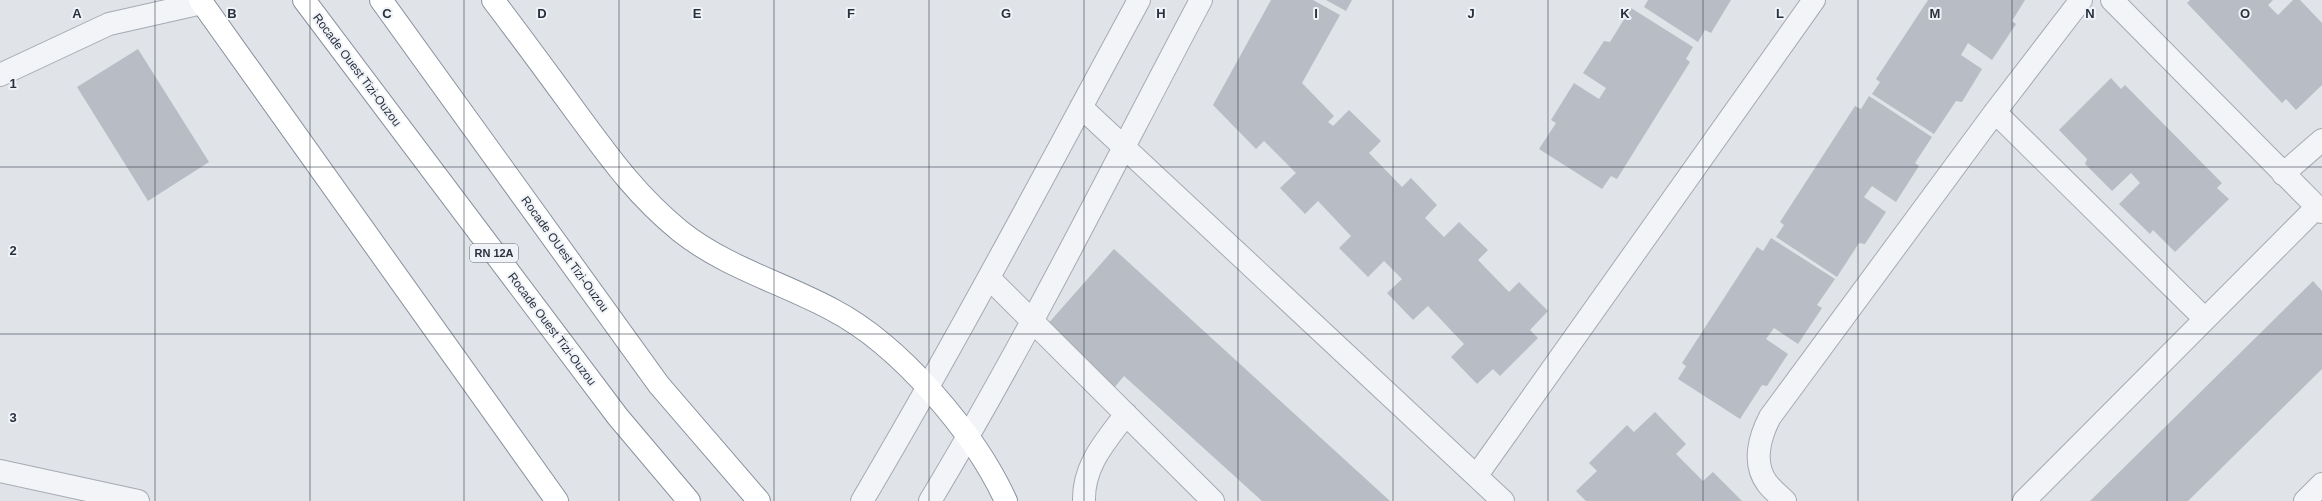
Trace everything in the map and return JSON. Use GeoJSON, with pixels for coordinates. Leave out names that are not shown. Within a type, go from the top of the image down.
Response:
{"type":"FeatureCollection","features":[{"type":"Feature","properties":{"kind":"highway","name":"Rocade Ouest Tizi-Ouzou"},"geometry":{"type":"LineString","coordinates":[[304,0],[618,417],[690,501]]}},
{"type":"Feature","properties":{"kind":"highway","name":"Rocade OUest Tizi-Ouzou"},"geometry":{"type":"LineString","coordinates":[[381,0],[659,385],[759,501]]}},
{"type":"Feature","properties":{"kind":"highway"},"geometry":{"type":"LineString","coordinates":[[493,0],[627,180],[654,208],[682,232],[708,249],[858,323],[880,340],[928,389],[969,437],[1006,501]]}},
{"type":"Feature","properties":{"kind":"highway"},"geometry":{"type":"LineString","coordinates":[[201,1],[557,501]]}},
{"type":"Feature","properties":{"kind":"street"},"geometry":{"type":"LineString","coordinates":[[862,501],[928,389],[990,278],[1139,0]]}},
{"type":"Feature","properties":{"kind":"street"},"geometry":{"type":"LineString","coordinates":[[930,501],[969,437],[1201,0]]}},
{"type":"Feature","properties":{"kind":"street"},"geometry":{"type":"LineString","coordinates":[[1477,475],[1814,0]]}},
{"type":"Feature","properties":{"kind":"street"},"geometry":{"type":"LineString","coordinates":[[1785,501],[1766,482],[1760,466],[1758,448],[1762,432],[1770,417],[1995,112],[2081,0]]}},
{"type":"Feature","properties":{"kind":"street"},"geometry":{"type":"LineString","coordinates":[[2024,501],[2205,319],[2320,210],[2112,0]]}},
{"type":"Feature","properties":{"kind":"street"},"geometry":{"type":"LineString","coordinates":[[0,74],[108,24],[201,1]]}},
{"type":"Feature","properties":{"kind":"street"},"geometry":{"type":"LineString","coordinates":[[1081,107],[1477,475],[1503,501]]}},
{"type":"Feature","properties":{"kind":"street"},"geometry":{"type":"LineString","coordinates":[[1995,112],[2205,319]]}},
{"type":"Feature","properties":{"kind":"street"},"geometry":{"type":"LineString","coordinates":[[2283,174],[2322,140]]}},
{"type":"Feature","properties":{"kind":"street"},"geometry":{"type":"LineString","coordinates":[[990,278],[1213,501]]}},
{"type":"Feature","properties":{"kind":"street"},"geometry":{"type":"LineString","coordinates":[[1084,501],[1084,492],[1091,464],[1096,454],[1126,414]]}},
{"type":"Feature","properties":{"kind":"street"},"geometry":{"type":"LineString","coordinates":[[0,471],[138,501]]}},
{"type":"Feature","properties":{"kind":"street"},"geometry":{"type":"LineString","coordinates":[[2305,501],[2322,484]]}},
{"type":"Feature","properties":{"kind":"building"},"geometry":{"type":"Polygon","coordinates":[[[1271,0],[1313,0],[1340,15],[1302,83],[1334,116],[1328,122],[1333,126],[1349,110],[1381,141],[1369,153],[1402,187],[1411,178],[1437,205],[1425,218],[1444,237],[1459,222],[1488,250],[1478,260],[1509,292],[1519,282],[1548,311],[1530,330],[1538,338],[1500,376],[1493,369],[1477,384],[1451,357],[1464,344],[1428,306],[1413,320],[1387,293],[1402,279],[1384,261],[1368,277],[1339,248],[1351,236],[1318,201],[1305,214],[1280,188],[1296,173],[1264,141],[1256,149],[1213,105],[1271,0]]]}},
{"type":"Feature","properties":{"kind":"building"},"geometry":{"type":"Polygon","coordinates":[[[1326,0],[1352,0],[1346,11],[1326,0]]]}},
{"type":"Feature","properties":{"kind":"building"},"geometry":{"type":"Polygon","coordinates":[[[1648,0],[1731,0],[1711,33],[1705,30],[1698,42],[1644,7],[1648,0]]]}},
{"type":"Feature","properties":{"kind":"building"},"geometry":{"type":"Polygon","coordinates":[[[1928,0],[2025,0],[2012,21],[2016,24],[1992,60],[1968,43],[1961,55],[1982,69],[1962,102],[1956,101],[1934,134],[1872,94],[1880,82],[1876,79],[1928,0]]]}},
{"type":"Feature","properties":{"kind":"building"},"geometry":{"type":"Polygon","coordinates":[[[2190,0],[2273,0],[2268,5],[2278,15],[2293,0],[2300,0],[2322,23],[2322,85],[2296,110],[2286,99],[2282,103],[2187,3],[2190,0]]]}},
{"type":"Feature","properties":{"kind":"building"},"geometry":{"type":"Polygon","coordinates":[[[1631,8],[1693,47],[1686,59],[1690,62],[1617,179],[1611,176],[1602,189],[1539,149],[1556,123],[1551,120],[1574,83],[1599,99],[1606,88],[1583,73],[1604,41],[1610,42],[1631,8]]]}},
{"type":"Feature","properties":{"kind":"building"},"geometry":{"type":"Polygon","coordinates":[[[138,49],[209,162],[148,201],[77,87],[138,49]]]}},
{"type":"Feature","properties":{"kind":"building"},"geometry":{"type":"Polygon","coordinates":[[[2111,78],[2121,89],[2125,85],[2222,183],[2217,188],[2229,199],[2175,252],[2153,230],[2150,234],[2119,204],[2140,183],[2131,173],[2112,191],[2085,164],[2087,159],[2059,130],[2111,78]]]}},
{"type":"Feature","properties":{"kind":"building"},"geometry":{"type":"Polygon","coordinates":[[[1869,96],[1932,137],[1915,163],[1919,166],[1896,202],[1872,186],[1864,197],[1886,212],[1865,244],[1859,243],[1837,277],[1776,237],[1784,225],[1780,222],[1855,106],[1861,109],[1869,96]]]}},
{"type":"Feature","properties":{"kind":"building"},"geometry":{"type":"Polygon","coordinates":[[[1771,238],[1835,279],[1817,305],[1822,308],[1798,344],[1774,328],[1766,339],[1788,354],[1767,386],[1762,385],[1740,419],[1678,379],[1686,366],[1682,363],[1757,247],[1763,251],[1771,238]]]}},
{"type":"Feature","properties":{"kind":"building"},"geometry":{"type":"Polygon","coordinates":[[[1114,249],[1390,501],[1262,501],[1124,376],[1114,388],[1046,326],[1114,249]]]}},
{"type":"Feature","properties":{"kind":"building"},"geometry":{"type":"Polygon","coordinates":[[[2313,281],[2322,291],[2322,369],[2188,501],[2090,501],[2313,281]]]}},
{"type":"Feature","properties":{"kind":"building"},"geometry":{"type":"Polygon","coordinates":[[[1655,412],[1686,444],[1676,454],[1703,481],[1713,472],[1742,501],[1586,501],[1576,491],[1597,471],[1589,463],[1627,425],[1634,432],[1655,412]]]}}]}
